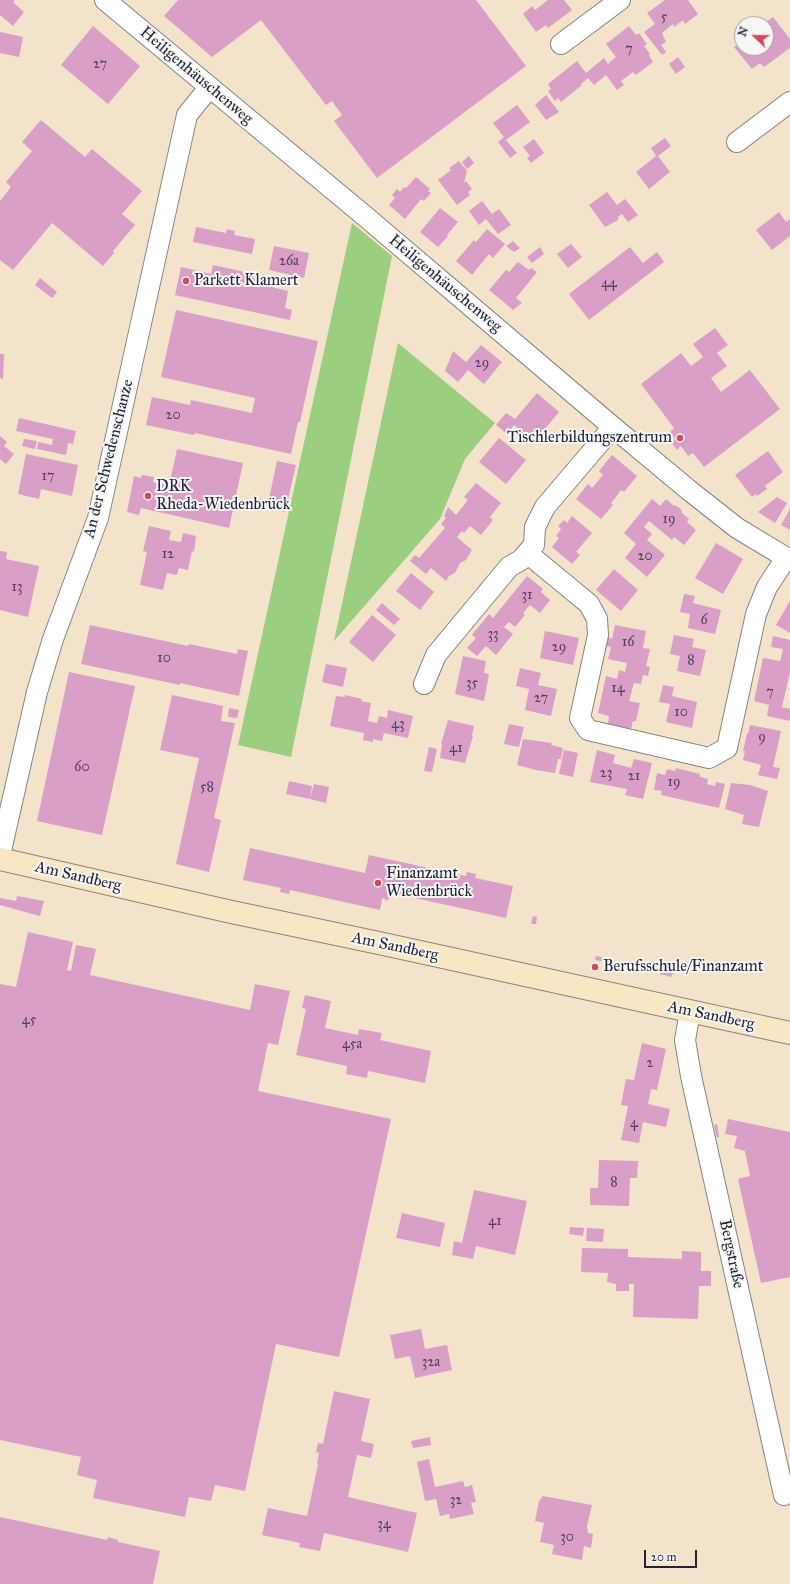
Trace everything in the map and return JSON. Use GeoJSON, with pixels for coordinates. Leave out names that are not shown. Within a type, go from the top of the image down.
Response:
{"type":"FeatureCollection","features":[{"type":"Feature","properties":{"kind":"main road","name":"Am Sandberg"},"geometry":{"type":"LineString","coordinates":[[0,859],[227,911],[790,1033]]}},
{"type":"Feature","properties":{"kind":"street","name":"Heiligenhäuschenweg"},"geometry":{"type":"LineString","coordinates":[[105,0],[366,217],[613,427],[737,528],[788,559]]}},
{"type":"Feature","properties":{"kind":"street"},"geometry":{"type":"LineString","coordinates":[[561,44],[620,0]]}},
{"type":"Feature","properties":{"kind":"street","name":"An der Schwedenschanze"},"geometry":{"type":"LineString","coordinates":[[0,855],[37,692],[53,639],[98,518],[188,115],[209,88]]}},
{"type":"Feature","properties":{"kind":"street"},"geometry":{"type":"LineString","coordinates":[[737,142],[790,102]]}},
{"type":"Feature","properties":{"kind":"street"},"geometry":{"type":"LineString","coordinates":[[424,684],[436,655],[509,567],[521,560],[534,544],[536,527],[545,507],[613,427]]}},
{"type":"Feature","properties":{"kind":"street"},"geometry":{"type":"LineString","coordinates":[[527,552],[589,604],[597,619],[598,635],[580,718],[588,730],[709,758],[727,748],[756,614],[767,587],[788,559]]}},
{"type":"Feature","properties":{"kind":"street","name":"Bergstraße"},"geometry":{"type":"LineString","coordinates":[[690,1012],[685,1040],[691,1076],[784,1495]]}},
{"type":"Feature","properties":{"kind":"green space"},"geometry":{"type":"Polygon","coordinates":[[[352,223],[392,256],[291,757],[238,745],[352,223]]]}},
{"type":"Feature","properties":{"kind":"green space"},"geometry":{"type":"Polygon","coordinates":[[[398,343],[495,423],[465,459],[440,519],[334,641],[398,343]]]}},
{"type":"Feature","properties":{"kind":"building"},"geometry":{"type":"Polygon","coordinates":[[[0,0],[15,0],[13,2],[24,12],[13,26],[0,15],[0,0]]]}},
{"type":"Feature","properties":{"kind":"building"},"geometry":{"type":"Polygon","coordinates":[[[178,0],[476,0],[526,66],[377,178],[334,121],[342,115],[332,101],[326,105],[261,20],[212,57],[164,16],[178,0]]]}},
{"type":"Feature","properties":{"kind":"building"},"geometry":{"type":"Polygon","coordinates":[[[548,0],[564,0],[572,10],[548,28],[546,25],[536,32],[523,14],[532,6],[535,10],[548,0]]]}},
{"type":"Feature","properties":{"kind":"building"},"geometry":{"type":"Polygon","coordinates":[[[665,0],[688,0],[698,14],[685,24],[683,20],[674,27],[673,24],[662,33],[666,42],[661,45],[666,52],[662,55],[644,32],[655,24],[647,13],[665,0]]]}},
{"type":"Feature","properties":{"kind":"building"},"geometry":{"type":"Polygon","coordinates":[[[774,18],[790,39],[790,48],[764,67],[760,63],[752,69],[741,56],[774,56],[774,18]]]}},
{"type":"Feature","properties":{"kind":"building"},"geometry":{"type":"Polygon","coordinates":[[[93,26],[140,66],[108,104],[61,65],[93,26]]]}},
{"type":"Feature","properties":{"kind":"building"},"geometry":{"type":"Polygon","coordinates":[[[629,26],[636,35],[639,33],[647,44],[644,46],[650,54],[649,55],[653,62],[636,75],[633,72],[621,81],[624,85],[617,90],[606,75],[594,85],[588,78],[581,84],[582,85],[561,102],[558,98],[555,101],[548,91],[551,89],[548,84],[577,61],[586,73],[604,58],[608,64],[616,57],[606,44],[629,26]]]}},
{"type":"Feature","properties":{"kind":"building"},"geometry":{"type":"Polygon","coordinates":[[[0,32],[23,37],[19,57],[0,53],[0,32]]]}},
{"type":"Feature","properties":{"kind":"building"},"geometry":{"type":"Polygon","coordinates":[[[678,57],[685,67],[676,74],[669,64],[678,57]]]}},
{"type":"Feature","properties":{"kind":"building"},"geometry":{"type":"Polygon","coordinates":[[[546,95],[559,112],[546,120],[535,105],[546,95]]]}},
{"type":"Feature","properties":{"kind":"building"},"geometry":{"type":"Polygon","coordinates":[[[517,105],[530,122],[506,140],[517,153],[510,158],[498,142],[504,137],[493,123],[517,105]]]}},
{"type":"Feature","properties":{"kind":"building"},"geometry":{"type":"Polygon","coordinates":[[[41,120],[85,157],[92,149],[142,191],[122,214],[135,225],[113,251],[114,253],[103,266],[52,223],[13,270],[0,260],[0,201],[11,187],[6,182],[32,151],[22,142],[41,120]]]}},
{"type":"Feature","properties":{"kind":"building"},"geometry":{"type":"Polygon","coordinates":[[[665,138],[671,146],[658,156],[670,172],[649,189],[636,172],[656,156],[651,148],[665,138]]]}},
{"type":"Feature","properties":{"kind":"building"},"geometry":{"type":"Polygon","coordinates":[[[534,139],[544,153],[531,163],[527,158],[530,156],[523,147],[534,139]]]}},
{"type":"Feature","properties":{"kind":"building"},"geometry":{"type":"Polygon","coordinates":[[[469,156],[474,163],[467,169],[462,162],[469,156]]]}},
{"type":"Feature","properties":{"kind":"building"},"geometry":{"type":"Polygon","coordinates":[[[459,161],[467,171],[464,183],[466,181],[472,189],[468,192],[470,195],[457,205],[438,180],[451,170],[449,168],[459,161]]]}},
{"type":"Feature","properties":{"kind":"building"},"geometry":{"type":"Polygon","coordinates":[[[416,177],[430,189],[428,191],[431,193],[424,201],[421,199],[405,219],[389,205],[395,198],[392,195],[397,189],[400,192],[416,177]]]}},
{"type":"Feature","properties":{"kind":"building"},"geometry":{"type":"Polygon","coordinates":[[[607,192],[617,205],[625,199],[638,215],[628,222],[622,214],[618,217],[618,220],[605,227],[589,205],[607,192]]]}},
{"type":"Feature","properties":{"kind":"building"},"geometry":{"type":"Polygon","coordinates":[[[482,201],[492,214],[499,209],[511,225],[498,234],[486,219],[479,225],[469,211],[482,201]]]}},
{"type":"Feature","properties":{"kind":"building"},"geometry":{"type":"Polygon","coordinates":[[[440,208],[458,222],[438,247],[420,232],[440,208]]]}},
{"type":"Feature","properties":{"kind":"building"},"geometry":{"type":"Polygon","coordinates":[[[779,212],[786,222],[790,219],[790,236],[772,250],[756,230],[779,212]]]}},
{"type":"Feature","properties":{"kind":"building"},"geometry":{"type":"Polygon","coordinates":[[[196,227],[226,233],[227,229],[235,231],[234,235],[255,239],[252,254],[193,242],[196,227]]]}},
{"type":"Feature","properties":{"kind":"building"},"geometry":{"type":"Polygon","coordinates":[[[487,229],[505,244],[493,258],[489,254],[472,275],[456,261],[474,240],[476,242],[487,229]]]}},
{"type":"Feature","properties":{"kind":"building"},"geometry":{"type":"Polygon","coordinates":[[[513,241],[520,248],[514,252],[506,246],[513,241]]]}},
{"type":"Feature","properties":{"kind":"building"},"geometry":{"type":"Polygon","coordinates":[[[571,244],[582,257],[568,268],[557,254],[571,244]]]}},
{"type":"Feature","properties":{"kind":"building"},"geometry":{"type":"Polygon","coordinates":[[[274,246],[309,253],[304,278],[269,270],[274,246]]]}},
{"type":"Feature","properties":{"kind":"building"},"geometry":{"type":"Polygon","coordinates":[[[540,247],[544,254],[532,263],[527,257],[540,247]]]}},
{"type":"Feature","properties":{"kind":"building"},"geometry":{"type":"Polygon","coordinates":[[[630,247],[643,263],[657,252],[664,262],[589,320],[569,294],[630,247]]]}},
{"type":"Feature","properties":{"kind":"building"},"geometry":{"type":"Polygon","coordinates":[[[518,262],[529,270],[531,268],[537,272],[516,298],[522,303],[513,310],[489,290],[506,270],[509,272],[518,262]]]}},
{"type":"Feature","properties":{"kind":"building"},"geometry":{"type":"Polygon","coordinates":[[[213,265],[254,274],[253,278],[268,281],[267,286],[288,291],[285,308],[292,310],[290,320],[175,295],[181,267],[211,274],[213,265]]]}},
{"type":"Feature","properties":{"kind":"building"},"geometry":{"type":"Polygon","coordinates":[[[40,278],[57,292],[52,298],[35,285],[40,278]]]}},
{"type":"Feature","properties":{"kind":"building"},"geometry":{"type":"Polygon","coordinates":[[[176,310],[318,341],[300,422],[298,422],[291,454],[195,433],[194,435],[146,425],[152,397],[190,405],[191,400],[252,413],[255,398],[161,377],[176,310]]]}},
{"type":"Feature","properties":{"kind":"building"},"geometry":{"type":"Polygon","coordinates":[[[715,328],[728,345],[717,353],[727,366],[711,378],[721,392],[750,370],[780,409],[704,467],[693,453],[688,456],[681,446],[677,450],[671,442],[675,439],[670,432],[674,428],[641,384],[681,353],[691,366],[703,357],[693,344],[715,328]]]}},
{"type":"Feature","properties":{"kind":"building"},"geometry":{"type":"Polygon","coordinates":[[[481,345],[502,362],[484,384],[468,370],[458,382],[445,371],[453,351],[466,362],[481,345]]]}},
{"type":"Feature","properties":{"kind":"building"},"geometry":{"type":"Polygon","coordinates":[[[0,354],[4,354],[3,379],[0,378],[0,354]]]}},
{"type":"Feature","properties":{"kind":"building"},"geometry":{"type":"Polygon","coordinates":[[[537,393],[559,412],[534,442],[514,425],[507,434],[496,425],[506,413],[515,419],[537,393]]]}},
{"type":"Feature","properties":{"kind":"building"},"geometry":{"type":"Polygon","coordinates":[[[19,418],[76,431],[73,444],[68,443],[66,455],[37,449],[38,442],[52,445],[53,439],[16,431],[19,418]]]}},
{"type":"Feature","properties":{"kind":"building"},"geometry":{"type":"Polygon","coordinates":[[[0,436],[7,442],[4,446],[14,454],[6,464],[0,459],[0,436]]]}},
{"type":"Feature","properties":{"kind":"building"},"geometry":{"type":"Polygon","coordinates":[[[499,438],[526,460],[506,484],[479,462],[499,438]]]}},
{"type":"Feature","properties":{"kind":"building"},"geometry":{"type":"Polygon","coordinates":[[[24,439],[37,441],[35,449],[22,446],[24,439]]]}},
{"type":"Feature","properties":{"kind":"building"},"geometry":{"type":"Polygon","coordinates":[[[177,449],[243,463],[229,528],[141,508],[139,515],[127,512],[134,476],[141,478],[142,475],[154,477],[153,482],[169,486],[177,449]]]}},
{"type":"Feature","properties":{"kind":"building"},"geometry":{"type":"Polygon","coordinates":[[[768,451],[783,472],[765,486],[767,489],[757,496],[756,494],[752,497],[735,475],[768,451]]]}},
{"type":"Feature","properties":{"kind":"building"},"geometry":{"type":"Polygon","coordinates":[[[26,454],[78,465],[72,496],[41,489],[39,499],[18,494],[26,454]]]}},
{"type":"Feature","properties":{"kind":"building"},"geometry":{"type":"Polygon","coordinates":[[[612,455],[637,476],[624,492],[621,490],[611,503],[613,505],[601,519],[576,499],[588,484],[592,488],[603,475],[599,471],[612,455]]]}},
{"type":"Feature","properties":{"kind":"building"},"geometry":{"type":"Polygon","coordinates":[[[277,461],[296,465],[285,512],[267,508],[277,461]]]}},
{"type":"Feature","properties":{"kind":"building"},"geometry":{"type":"Polygon","coordinates":[[[476,483],[501,503],[490,517],[493,520],[481,535],[470,526],[464,533],[462,531],[457,537],[472,550],[466,560],[460,563],[455,573],[449,576],[446,581],[431,568],[426,574],[410,561],[415,555],[419,558],[445,528],[441,524],[446,518],[444,516],[448,507],[456,515],[468,500],[464,497],[476,483]]]}},
{"type":"Feature","properties":{"kind":"building"},"geometry":{"type":"Polygon","coordinates":[[[777,497],[787,503],[775,523],[758,512],[777,497]]]}},
{"type":"Feature","properties":{"kind":"building"},"geometry":{"type":"Polygon","coordinates":[[[652,499],[660,506],[666,499],[674,506],[675,505],[682,510],[681,512],[689,519],[687,522],[696,530],[684,545],[674,537],[672,540],[649,521],[644,527],[652,534],[647,540],[665,555],[647,577],[625,558],[636,544],[624,533],[652,499]]]}},
{"type":"Feature","properties":{"kind":"building"},"geometry":{"type":"Polygon","coordinates":[[[790,509],[790,530],[781,525],[790,509]]]}},
{"type":"Feature","properties":{"kind":"building"},"geometry":{"type":"Polygon","coordinates":[[[572,516],[592,533],[576,552],[580,555],[572,564],[552,547],[559,538],[556,536],[561,529],[558,526],[564,520],[567,523],[572,516]]]}},
{"type":"Feature","properties":{"kind":"building"},"geometry":{"type":"Polygon","coordinates":[[[149,526],[171,531],[169,540],[181,542],[183,533],[196,536],[194,552],[192,551],[188,570],[179,568],[177,575],[167,573],[163,590],[140,585],[147,552],[143,551],[149,526]]]}},
{"type":"Feature","properties":{"kind":"building"},"geometry":{"type":"Polygon","coordinates":[[[716,543],[743,559],[723,594],[695,578],[716,543]]]}},
{"type":"Feature","properties":{"kind":"building"},"geometry":{"type":"Polygon","coordinates":[[[0,551],[7,552],[6,559],[39,566],[28,617],[0,610],[0,551]]]}},
{"type":"Feature","properties":{"kind":"building"},"geometry":{"type":"Polygon","coordinates":[[[614,569],[638,590],[621,611],[596,590],[614,569]]]}},
{"type":"Feature","properties":{"kind":"building"},"geometry":{"type":"Polygon","coordinates":[[[411,573],[434,592],[420,610],[396,591],[411,573]]]}},
{"type":"Feature","properties":{"kind":"building"},"geometry":{"type":"Polygon","coordinates":[[[527,576],[543,589],[541,592],[550,600],[540,613],[530,605],[523,613],[525,615],[515,627],[509,622],[504,627],[513,634],[496,655],[486,646],[477,656],[467,648],[476,638],[472,635],[489,614],[493,618],[527,576]]]}},
{"type":"Feature","properties":{"kind":"building"},"geometry":{"type":"Polygon","coordinates":[[[684,594],[695,596],[693,603],[721,610],[715,634],[688,628],[690,614],[680,612],[684,594]]]}},
{"type":"Feature","properties":{"kind":"building"},"geometry":{"type":"Polygon","coordinates":[[[790,601],[790,633],[776,625],[790,601]]]}},
{"type":"Feature","properties":{"kind":"building"},"geometry":{"type":"Polygon","coordinates":[[[382,603],[400,619],[394,625],[376,610],[382,603]]]}},
{"type":"Feature","properties":{"kind":"building"},"geometry":{"type":"Polygon","coordinates":[[[372,615],[396,635],[373,662],[349,642],[372,615]]]}},
{"type":"Feature","properties":{"kind":"building"},"geometry":{"type":"Polygon","coordinates":[[[90,625],[188,646],[189,644],[237,654],[238,649],[248,651],[239,696],[81,664],[90,625]]]}},
{"type":"Feature","properties":{"kind":"building"},"geometry":{"type":"Polygon","coordinates":[[[615,625],[646,631],[643,648],[650,649],[646,666],[650,667],[648,676],[643,675],[641,684],[634,683],[629,701],[640,703],[636,721],[633,721],[631,729],[608,724],[609,716],[598,713],[606,676],[617,679],[619,670],[625,672],[627,663],[608,659],[611,647],[606,646],[608,637],[612,639],[615,625]]]}},
{"type":"Feature","properties":{"kind":"building"},"geometry":{"type":"Polygon","coordinates":[[[545,631],[579,638],[573,665],[540,658],[545,631]]]}},
{"type":"Feature","properties":{"kind":"building"},"geometry":{"type":"Polygon","coordinates":[[[674,635],[694,639],[692,647],[706,650],[700,676],[677,671],[680,656],[670,654],[674,635]]]}},
{"type":"Feature","properties":{"kind":"building"},"geometry":{"type":"Polygon","coordinates":[[[773,636],[790,640],[790,672],[782,707],[790,709],[790,721],[767,716],[769,705],[754,701],[763,658],[780,661],[783,649],[771,647],[773,636]]]}},
{"type":"Feature","properties":{"kind":"building"},"geometry":{"type":"Polygon","coordinates":[[[463,656],[486,661],[484,673],[489,674],[484,701],[455,694],[463,656]]]}},
{"type":"Feature","properties":{"kind":"building"},"geometry":{"type":"Polygon","coordinates":[[[326,664],[347,668],[343,687],[322,682],[326,664]]]}},
{"type":"Feature","properties":{"kind":"building"},"geometry":{"type":"Polygon","coordinates":[[[520,668],[541,673],[538,685],[557,689],[551,716],[525,710],[529,689],[516,686],[520,668]]]}},
{"type":"Feature","properties":{"kind":"building"},"geometry":{"type":"Polygon","coordinates":[[[69,672],[135,686],[102,835],[37,821],[69,672]]]}},
{"type":"Feature","properties":{"kind":"building"},"geometry":{"type":"Polygon","coordinates":[[[663,685],[674,687],[672,696],[697,702],[692,728],[666,722],[670,704],[659,702],[663,685]]]}},
{"type":"Feature","properties":{"kind":"building"},"geometry":{"type":"Polygon","coordinates":[[[172,695],[223,706],[221,721],[235,723],[214,818],[221,820],[209,872],[176,864],[199,758],[160,750],[172,695]]]}},
{"type":"Feature","properties":{"kind":"building"},"geometry":{"type":"Polygon","coordinates":[[[345,695],[371,703],[368,721],[377,723],[379,716],[387,718],[388,710],[413,716],[408,738],[384,733],[382,741],[373,739],[373,742],[363,740],[364,733],[330,726],[336,696],[345,697],[345,695]]]}},
{"type":"Feature","properties":{"kind":"building"},"geometry":{"type":"Polygon","coordinates":[[[229,708],[239,710],[237,718],[228,717],[229,708]]]}},
{"type":"Feature","properties":{"kind":"building"},"geometry":{"type":"Polygon","coordinates":[[[448,720],[474,726],[473,736],[465,763],[440,758],[441,744],[448,720]]]}},
{"type":"Feature","properties":{"kind":"building"},"geometry":{"type":"Polygon","coordinates":[[[509,724],[524,727],[519,747],[504,744],[509,724]]]}},
{"type":"Feature","properties":{"kind":"building"},"geometry":{"type":"Polygon","coordinates":[[[750,725],[781,731],[773,767],[780,768],[777,779],[758,775],[761,765],[743,760],[745,751],[743,751],[750,725]]]}},
{"type":"Feature","properties":{"kind":"building"},"geometry":{"type":"Polygon","coordinates":[[[523,739],[552,743],[551,745],[563,748],[561,759],[558,759],[555,773],[517,765],[523,739]]]}},
{"type":"Feature","properties":{"kind":"building"},"geometry":{"type":"Polygon","coordinates":[[[429,747],[437,749],[432,772],[424,771],[429,747]]]}},
{"type":"Feature","properties":{"kind":"building"},"geometry":{"type":"Polygon","coordinates":[[[564,750],[578,753],[573,777],[559,774],[564,750]]]}},
{"type":"Feature","properties":{"kind":"building"},"geometry":{"type":"Polygon","coordinates":[[[597,750],[615,755],[613,763],[631,768],[634,759],[652,763],[643,799],[625,795],[627,789],[590,782],[597,750]]]}},
{"type":"Feature","properties":{"kind":"building"},"geometry":{"type":"Polygon","coordinates":[[[676,768],[700,774],[700,777],[708,779],[707,784],[715,786],[716,782],[725,784],[719,808],[661,795],[662,791],[654,790],[657,773],[665,775],[667,769],[675,771],[676,768]]]}},
{"type":"Feature","properties":{"kind":"building"},"geometry":{"type":"Polygon","coordinates":[[[289,781],[312,786],[310,799],[286,794],[289,781]]]}},
{"type":"Feature","properties":{"kind":"building"},"geometry":{"type":"Polygon","coordinates":[[[731,783],[750,785],[768,791],[759,827],[742,824],[744,815],[725,809],[731,783]]]}},
{"type":"Feature","properties":{"kind":"building"},"geometry":{"type":"Polygon","coordinates":[[[314,784],[329,787],[326,803],[310,799],[314,784]]]}},
{"type":"Feature","properties":{"kind":"building","name":"Finanzamt Wiedenbrück"},"geometry":{"type":"Polygon","coordinates":[[[250,848],[365,873],[369,855],[466,876],[467,872],[476,874],[475,878],[513,886],[506,918],[392,893],[390,894],[391,897],[386,901],[384,898],[382,899],[380,910],[290,890],[289,894],[280,892],[281,888],[243,880],[250,848]]]}},
{"type":"Feature","properties":{"kind":"building"},"geometry":{"type":"Polygon","coordinates":[[[17,896],[44,901],[40,916],[0,905],[0,898],[16,901],[17,896]]]}},
{"type":"Feature","properties":{"kind":"building"},"geometry":{"type":"Polygon","coordinates":[[[533,916],[537,917],[536,924],[531,924],[533,916]]]}},
{"type":"Feature","properties":{"kind":"building"},"geometry":{"type":"Polygon","coordinates":[[[28,932],[73,942],[67,970],[71,971],[76,945],[96,949],[90,975],[250,1010],[255,984],[290,991],[278,1045],[268,1043],[258,1091],[391,1119],[339,1357],[276,1344],[245,1491],[215,1485],[211,1501],[189,1497],[185,1517],[93,1498],[97,1480],[77,1475],[81,1457],[0,1440],[0,984],[16,987],[28,932]]]}},
{"type":"Feature","properties":{"kind":"building"},"geometry":{"type":"Polygon","coordinates":[[[596,956],[607,958],[606,962],[595,960],[596,956]]]}},
{"type":"Feature","properties":{"kind":"building"},"geometry":{"type":"Polygon","coordinates":[[[661,970],[673,973],[671,977],[660,974],[661,970]]]}},
{"type":"Feature","properties":{"kind":"building"},"geometry":{"type":"Polygon","coordinates":[[[305,995],[331,1001],[325,1028],[358,1035],[359,1029],[382,1033],[380,1040],[431,1051],[425,1083],[368,1071],[367,1078],[346,1074],[347,1066],[296,1055],[306,1009],[302,1008],[305,995]]]}},
{"type":"Feature","properties":{"kind":"building"},"geometry":{"type":"Polygon","coordinates":[[[642,1043],[666,1049],[657,1090],[651,1089],[648,1104],[670,1109],[666,1127],[643,1122],[639,1143],[621,1140],[628,1106],[621,1105],[626,1079],[634,1080],[642,1043]]]}},
{"type":"Feature","properties":{"kind":"building"},"geometry":{"type":"Polygon","coordinates":[[[728,1119],[790,1132],[790,1277],[761,1283],[738,1179],[750,1176],[745,1151],[734,1148],[737,1136],[725,1134],[728,1119]]]}},
{"type":"Feature","properties":{"kind":"building"},"geometry":{"type":"Polygon","coordinates":[[[717,1124],[719,1137],[717,1138],[714,1125],[717,1124]]]}},
{"type":"Feature","properties":{"kind":"building"},"geometry":{"type":"Polygon","coordinates":[[[599,1160],[638,1161],[637,1178],[630,1178],[629,1206],[590,1205],[590,1188],[598,1188],[599,1160]]]}},
{"type":"Feature","properties":{"kind":"building"},"geometry":{"type":"Polygon","coordinates":[[[474,1190],[527,1201],[515,1255],[476,1246],[473,1259],[452,1255],[454,1241],[462,1243],[474,1190]]]}},
{"type":"Feature","properties":{"kind":"building"},"geometry":{"type":"Polygon","coordinates":[[[402,1213],[445,1223],[440,1247],[396,1238],[402,1213]]]}},
{"type":"Feature","properties":{"kind":"building"},"geometry":{"type":"Polygon","coordinates":[[[570,1227],[584,1228],[583,1236],[569,1234],[570,1227]]]}},
{"type":"Feature","properties":{"kind":"building"},"geometry":{"type":"Polygon","coordinates":[[[587,1228],[604,1229],[603,1242],[586,1241],[587,1228]]]}},
{"type":"Feature","properties":{"kind":"building"},"geometry":{"type":"Polygon","coordinates":[[[582,1248],[628,1249],[628,1257],[682,1259],[682,1251],[701,1252],[701,1271],[711,1271],[711,1286],[699,1286],[698,1319],[633,1317],[634,1284],[629,1284],[629,1291],[616,1291],[616,1284],[607,1282],[608,1273],[581,1272],[582,1248]]]}},
{"type":"Feature","properties":{"kind":"building"},"geometry":{"type":"Polygon","coordinates":[[[421,1329],[425,1349],[447,1345],[452,1370],[415,1378],[410,1356],[395,1359],[390,1335],[421,1329]]]}},
{"type":"Feature","properties":{"kind":"building"},"geometry":{"type":"Polygon","coordinates":[[[334,1391],[370,1399],[361,1441],[374,1444],[371,1458],[357,1455],[348,1497],[417,1513],[408,1552],[324,1533],[320,1551],[299,1547],[300,1543],[262,1535],[268,1508],[307,1516],[318,1464],[319,1453],[316,1452],[318,1443],[323,1444],[334,1391]]]}},
{"type":"Feature","properties":{"kind":"building"},"geometry":{"type":"Polygon","coordinates":[[[430,1437],[431,1445],[413,1448],[411,1441],[430,1437]]]}},
{"type":"Feature","properties":{"kind":"building"},"geometry":{"type":"Polygon","coordinates":[[[429,1459],[435,1487],[463,1481],[465,1487],[472,1485],[476,1502],[471,1503],[474,1514],[450,1519],[449,1514],[440,1516],[436,1499],[425,1501],[417,1462],[429,1459]]]}},
{"type":"Feature","properties":{"kind":"building"},"geometry":{"type":"Polygon","coordinates":[[[543,1496],[592,1505],[587,1526],[588,1533],[593,1534],[591,1548],[584,1546],[582,1560],[552,1554],[554,1545],[540,1542],[544,1523],[535,1521],[539,1501],[543,1496]]]}},
{"type":"Feature","properties":{"kind":"building"},"geometry":{"type":"Polygon","coordinates":[[[0,1517],[107,1540],[108,1537],[118,1540],[118,1542],[160,1551],[153,1584],[0,1584],[0,1517]]]}},
{"type":"Feature","properties":{"kind":"place","name":"Parkett Klamert"},"geometry":{"type":"Point","coordinates":[186,281]}},
{"type":"Feature","properties":{"kind":"place","name":"Tischlerbildungszentrum"},"geometry":{"type":"Point","coordinates":[680,438]}},
{"type":"Feature","properties":{"kind":"place","name":"DRK Rheda-Wiedenbrück"},"geometry":{"type":"Point","coordinates":[148,496]}},
{"type":"Feature","properties":{"kind":"place","name":"Finanzamt Wiedenbrück"},"geometry":{"type":"Point","coordinates":[378,883]}},
{"type":"Feature","properties":{"kind":"place","name":"Berufsschule/Finanzamt"},"geometry":{"type":"Point","coordinates":[595,967]}}]}
